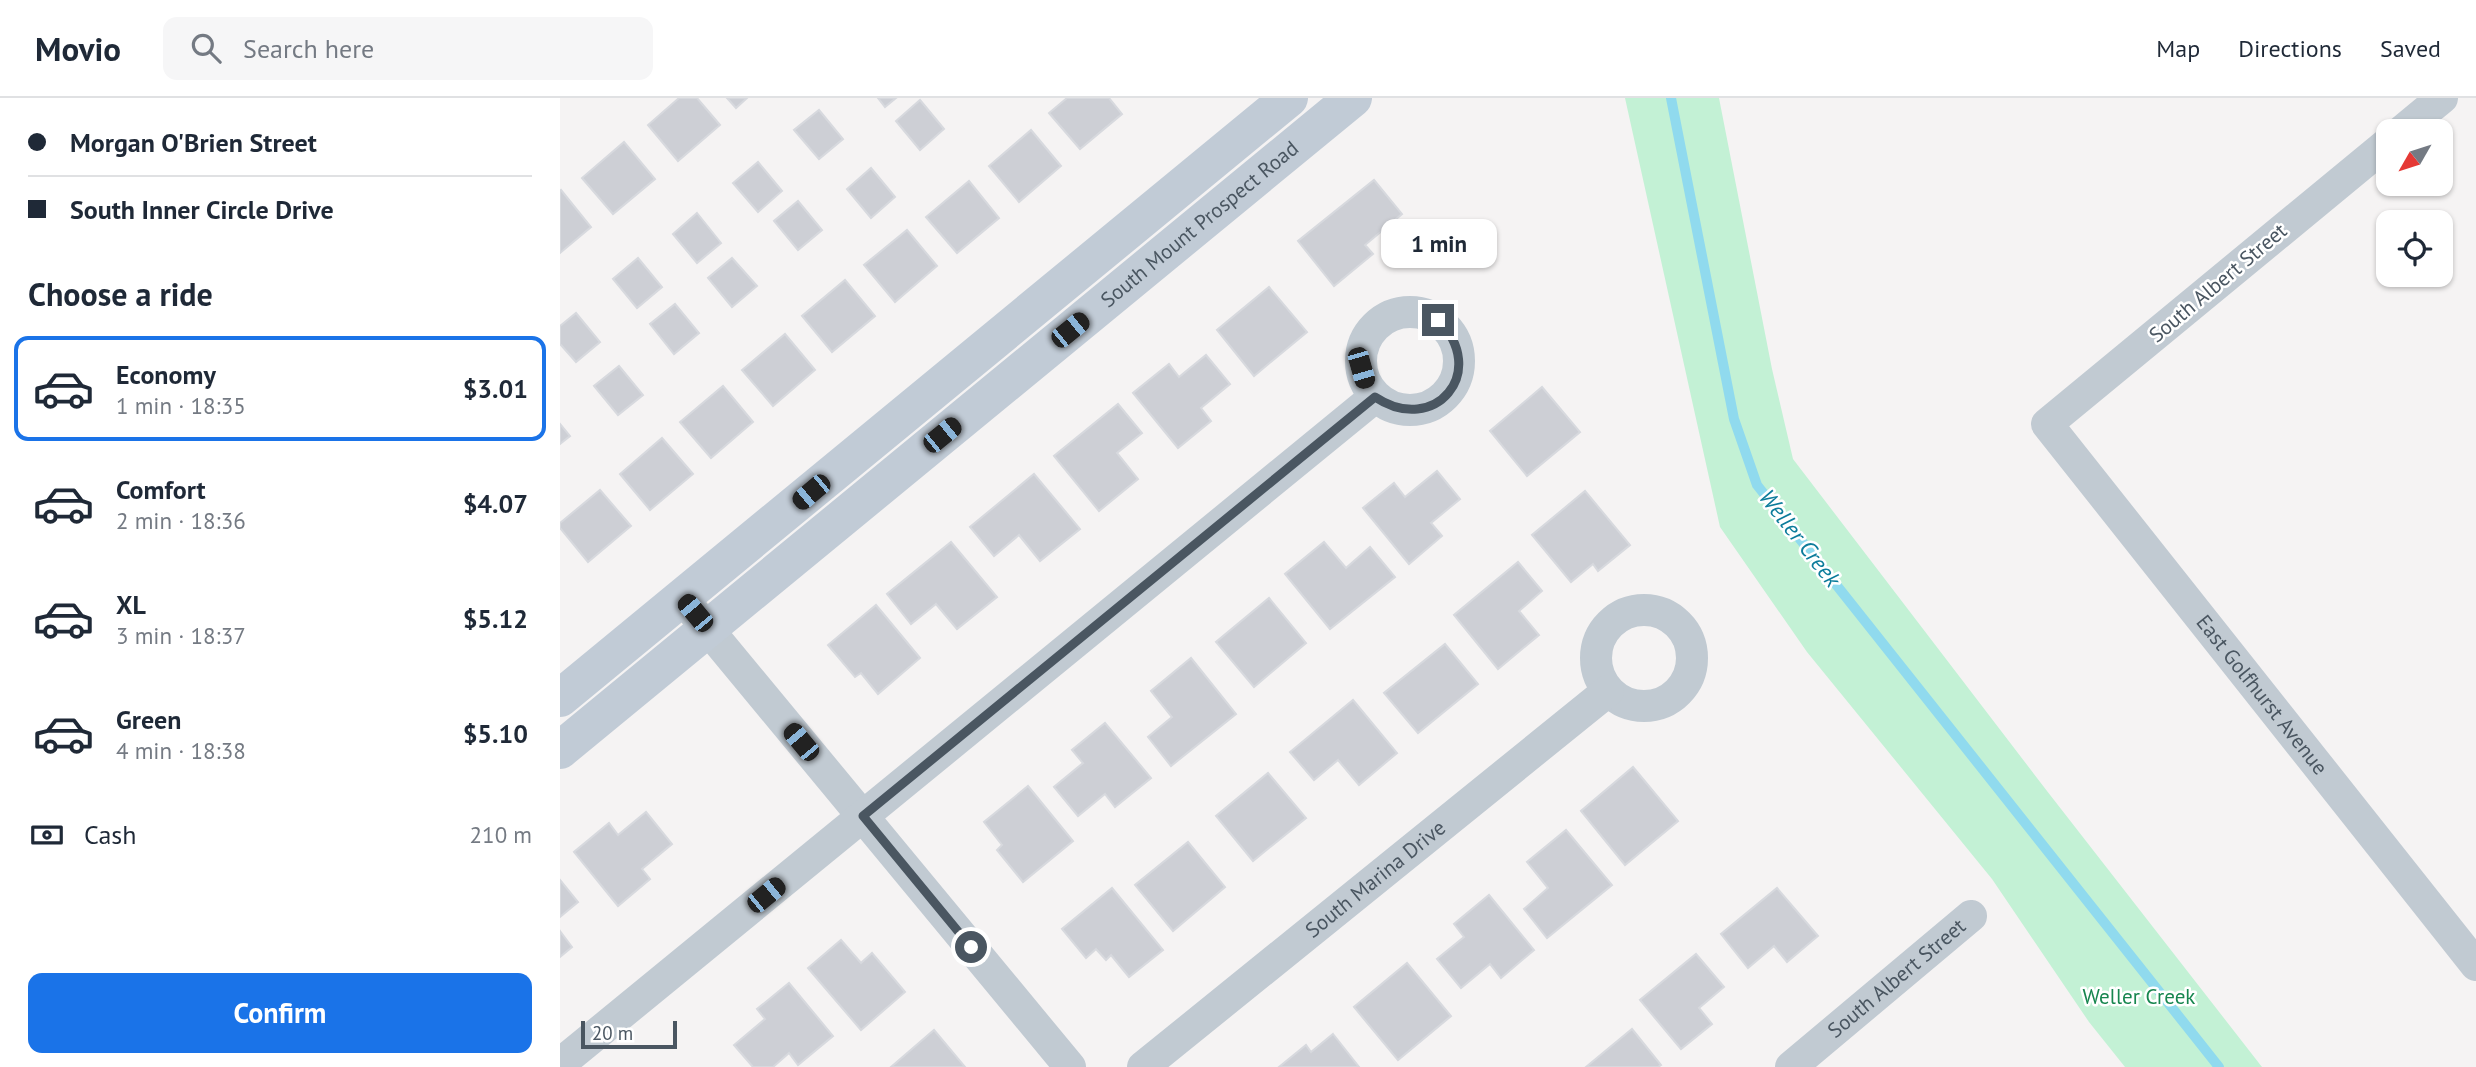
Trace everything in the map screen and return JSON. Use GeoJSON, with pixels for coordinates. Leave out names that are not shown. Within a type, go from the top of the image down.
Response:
{"type":"FeatureCollection","features":[{"type":"Feature","properties":{"kind":"main road","name":"South Mount Prospect Road"},"geometry":{"type":"LineString","coordinates":[[560,698],[1289,98]]}},
{"type":"Feature","properties":{"kind":"main road","name":"South Mount Prospect Road"},"geometry":{"type":"LineString","coordinates":[[560,750],[1348,100]]}},
{"type":"Feature","properties":{"kind":"street"},"geometry":{"type":"LineString","coordinates":[[2417,119],[2442,98]]}},
{"type":"Feature","properties":{"kind":"street","name":"South Albert Street"},"geometry":{"type":"LineString","coordinates":[[2047,424],[2376,153]]}},
{"type":"Feature","properties":{"kind":"street"},"geometry":{"type":"LineString","coordinates":[[560,1064],[1375,397]]}},
{"type":"Feature","properties":{"kind":"street","name":"East Golfhurst Avenue"},"geometry":{"type":"LineString","coordinates":[[2047,424],[2476,965]]}},
{"type":"Feature","properties":{"kind":"street"},"geometry":{"type":"LineString","coordinates":[[682,598],[1070,1067]]}},
{"type":"Feature","properties":{"kind":"street","name":"South Marina Drive"},"geometry":{"type":"LineString","coordinates":[[1143,1067],[1608,691]]}},
{"type":"Feature","properties":{"kind":"street","name":"South Albert Street"},"geometry":{"type":"LineString","coordinates":[[1791,1067],[1971,916]]}},
{"type":"Feature","properties":{"kind":"green space","name":"Weller Creek"},"geometry":{"type":"Polygon","coordinates":[[[1625,98],[1719,98],[1772,369],[1793,459],[2262,1067],[2125,1067],[2089,1022],[1992,879],[1807,652],[1720,527],[1625,98]]]}},
{"type":"Feature","properties":{"kind":"building"},"geometry":{"type":"Polygon","coordinates":[[[679,98],[697,98],[720,125],[678,161],[648,125],[679,98]]]}},
{"type":"Feature","properties":{"kind":"building"},"geometry":{"type":"Polygon","coordinates":[[[727,98],[747,98],[736,108],[727,98]]]}},
{"type":"Feature","properties":{"kind":"building"},"geometry":{"type":"Polygon","coordinates":[[[878,98],[896,98],[885,107],[878,98]]]}},
{"type":"Feature","properties":{"kind":"building"},"geometry":{"type":"Polygon","coordinates":[[[1067,98],[1109,98],[1122,114],[1080,149],[1049,113],[1067,98]]]}},
{"type":"Feature","properties":{"kind":"building"},"geometry":{"type":"Polygon","coordinates":[[[920,100],[944,129],[920,150],[896,121],[920,100]]]}},
{"type":"Feature","properties":{"kind":"building"},"geometry":{"type":"Polygon","coordinates":[[[819,110],[843,139],[819,159],[794,130],[819,110]]]}},
{"type":"Feature","properties":{"kind":"building"},"geometry":{"type":"Polygon","coordinates":[[[1031,130],[1061,166],[1019,202],[989,166],[1031,130]]]}},
{"type":"Feature","properties":{"kind":"building"},"geometry":{"type":"Polygon","coordinates":[[[624,142],[655,179],[613,214],[582,178],[624,142]]]}},
{"type":"Feature","properties":{"kind":"building"},"geometry":{"type":"Polygon","coordinates":[[[758,162],[782,191],[758,212],[733,183],[758,162]]]}},
{"type":"Feature","properties":{"kind":"building"},"geometry":{"type":"Polygon","coordinates":[[[871,168],[895,197],[871,218],[847,189],[871,168]]]}},
{"type":"Feature","properties":{"kind":"building"},"geometry":{"type":"Polygon","coordinates":[[[1374,180],[1402,214],[1365,245],[1373,254],[1334,286],[1298,241],[1374,180]]]}},
{"type":"Feature","properties":{"kind":"building"},"geometry":{"type":"Polygon","coordinates":[[[969,181],[999,218],[957,253],[926,217],[969,181]]]}},
{"type":"Feature","properties":{"kind":"building"},"geometry":{"type":"Polygon","coordinates":[[[560,191],[591,227],[560,253],[560,191]]]}},
{"type":"Feature","properties":{"kind":"building"},"geometry":{"type":"Polygon","coordinates":[[[798,201],[822,230],[798,250],[774,221],[798,201]]]}},
{"type":"Feature","properties":{"kind":"building"},"geometry":{"type":"Polygon","coordinates":[[[697,213],[721,243],[697,263],[673,234],[697,213]]]}},
{"type":"Feature","properties":{"kind":"building"},"geometry":{"type":"Polygon","coordinates":[[[907,230],[937,266],[895,302],[864,265],[907,230]]]}},
{"type":"Feature","properties":{"kind":"building"},"geometry":{"type":"Polygon","coordinates":[[[638,258],[662,287],[637,308],[613,279],[638,258]]]}},
{"type":"Feature","properties":{"kind":"building"},"geometry":{"type":"Polygon","coordinates":[[[732,258],[757,286],[732,307],[708,278],[732,258]]]}},
{"type":"Feature","properties":{"kind":"building"},"geometry":{"type":"Polygon","coordinates":[[[845,280],[875,316],[832,352],[802,316],[845,280]]]}},
{"type":"Feature","properties":{"kind":"building"},"geometry":{"type":"Polygon","coordinates":[[[1269,287],[1307,332],[1254,376],[1217,330],[1269,287]]]}},
{"type":"Feature","properties":{"kind":"building"},"geometry":{"type":"Polygon","coordinates":[[[675,304],[699,333],[674,354],[650,324],[675,304]]]}},
{"type":"Feature","properties":{"kind":"building"},"geometry":{"type":"Polygon","coordinates":[[[576,313],[600,342],[576,362],[560,344],[560,326],[576,313]]]}},
{"type":"Feature","properties":{"kind":"building"},"geometry":{"type":"Polygon","coordinates":[[[785,334],[815,370],[773,406],[742,370],[785,334]]]}},
{"type":"Feature","properties":{"kind":"building"},"geometry":{"type":"Polygon","coordinates":[[[1206,355],[1230,384],[1201,408],[1211,421],[1178,448],[1133,393],[1169,364],[1179,377],[1206,355]]]}},
{"type":"Feature","properties":{"kind":"building"},"geometry":{"type":"Polygon","coordinates":[[[619,366],[643,395],[618,415],[594,386],[619,366]]]}},
{"type":"Feature","properties":{"kind":"building"},"geometry":{"type":"Polygon","coordinates":[[[723,386],[753,422],[711,458],[680,422],[723,386]]]}},
{"type":"Feature","properties":{"kind":"building"},"geometry":{"type":"Polygon","coordinates":[[[1542,387],[1580,432],[1527,476],[1490,431],[1542,387]]]}},
{"type":"Feature","properties":{"kind":"building"},"geometry":{"type":"Polygon","coordinates":[[[1118,404],[1142,433],[1117,453],[1138,479],[1099,511],[1054,456],[1118,404]]]}},
{"type":"Feature","properties":{"kind":"building"},"geometry":{"type":"Polygon","coordinates":[[[560,424],[570,436],[560,444],[560,424]]]}},
{"type":"Feature","properties":{"kind":"building"},"geometry":{"type":"Polygon","coordinates":[[[662,438],[693,474],[650,510],[620,474],[662,438]]]}},
{"type":"Feature","properties":{"kind":"building"},"geometry":{"type":"Polygon","coordinates":[[[1437,471],[1460,499],[1431,523],[1442,536],[1409,564],[1363,508],[1394,483],[1405,497],[1437,471]]]}},
{"type":"Feature","properties":{"kind":"building"},"geometry":{"type":"Polygon","coordinates":[[[1034,474],[1080,529],[1040,561],[1019,535],[994,556],[970,527],[1034,474]]]}},
{"type":"Feature","properties":{"kind":"building"},"geometry":{"type":"Polygon","coordinates":[[[600,490],[631,526],[588,562],[560,528],[560,523],[600,490]]]}},
{"type":"Feature","properties":{"kind":"building"},"geometry":{"type":"Polygon","coordinates":[[[1585,491],[1630,545],[1598,571],[1593,564],[1571,582],[1532,535],[1585,491]]]}},
{"type":"Feature","properties":{"kind":"building"},"geometry":{"type":"Polygon","coordinates":[[[951,542],[997,597],[957,629],[936,604],[911,624],[887,594],[951,542]]]}},
{"type":"Feature","properties":{"kind":"building"},"geometry":{"type":"Polygon","coordinates":[[[1324,542],[1346,568],[1370,547],[1395,577],[1330,629],[1285,574],[1324,542]]]}},
{"type":"Feature","properties":{"kind":"building"},"geometry":{"type":"Polygon","coordinates":[[[1518,562],[1542,591],[1519,611],[1539,635],[1498,669],[1454,615],[1518,562]]]}},
{"type":"Feature","properties":{"kind":"building"},"geometry":{"type":"Polygon","coordinates":[[[1269,598],[1306,643],[1254,687],[1216,642],[1269,598]]]}},
{"type":"Feature","properties":{"kind":"building"},"geometry":{"type":"Polygon","coordinates":[[[876,605],[920,658],[878,694],[861,673],[855,677],[828,645],[876,605]]]}},
{"type":"Feature","properties":{"kind":"building"},"geometry":{"type":"Polygon","coordinates":[[[1445,644],[1478,684],[1418,733],[1384,693],[1445,644]]]}},
{"type":"Feature","properties":{"kind":"building"},"geometry":{"type":"Polygon","coordinates":[[[1191,658],[1236,714],[1171,766],[1148,737],[1172,717],[1151,691],[1191,658]]]}},
{"type":"Feature","properties":{"kind":"building"},"geometry":{"type":"Polygon","coordinates":[[[1353,700],[1397,753],[1359,785],[1338,760],[1314,780],[1290,752],[1353,700]]]}},
{"type":"Feature","properties":{"kind":"building"},"geometry":{"type":"Polygon","coordinates":[[[1105,723],[1151,778],[1115,807],[1105,794],[1078,816],[1054,787],[1083,763],[1072,750],[1105,723]]]}},
{"type":"Feature","properties":{"kind":"building"},"geometry":{"type":"Polygon","coordinates":[[[1633,767],[1678,821],[1625,865],[1581,811],[1633,767]]]}},
{"type":"Feature","properties":{"kind":"building"},"geometry":{"type":"Polygon","coordinates":[[[1268,773],[1306,818],[1253,861],[1216,816],[1268,773]]]}},
{"type":"Feature","properties":{"kind":"building"},"geometry":{"type":"Polygon","coordinates":[[[1028,786],[1073,841],[1023,882],[997,850],[1002,845],[984,822],[1028,786]]]}},
{"type":"Feature","properties":{"kind":"building"},"geometry":{"type":"Polygon","coordinates":[[[646,812],[672,844],[642,869],[650,879],[618,906],[574,852],[609,823],[618,835],[646,812]]]}},
{"type":"Feature","properties":{"kind":"building"},"geometry":{"type":"Polygon","coordinates":[[[1566,830],[1612,885],[1547,938],[1524,909],[1548,888],[1527,862],[1566,830]]]}},
{"type":"Feature","properties":{"kind":"building"},"geometry":{"type":"Polygon","coordinates":[[[1188,842],[1225,887],[1173,931],[1135,885],[1188,842]]]}},
{"type":"Feature","properties":{"kind":"building"},"geometry":{"type":"Polygon","coordinates":[[[560,880],[578,902],[560,917],[560,880]]]}},
{"type":"Feature","properties":{"kind":"building"},"geometry":{"type":"Polygon","coordinates":[[[1112,888],[1163,950],[1129,977],[1111,955],[1106,960],[1096,949],[1086,958],[1062,929],[1112,888]]]}},
{"type":"Feature","properties":{"kind":"building"},"geometry":{"type":"Polygon","coordinates":[[[1777,888],[1818,936],[1787,962],[1774,946],[1748,968],[1721,934],[1777,888]]]}},
{"type":"Feature","properties":{"kind":"building"},"geometry":{"type":"Polygon","coordinates":[[[1489,895],[1534,950],[1501,978],[1490,964],[1461,988],[1437,959],[1464,937],[1454,924],[1489,895]]]}},
{"type":"Feature","properties":{"kind":"building"},"geometry":{"type":"Polygon","coordinates":[[[560,931],[572,947],[560,957],[560,931]]]}},
{"type":"Feature","properties":{"kind":"building"},"geometry":{"type":"Polygon","coordinates":[[[841,940],[861,963],[872,953],[905,992],[861,1030],[808,968],[841,940]]]}},
{"type":"Feature","properties":{"kind":"building"},"geometry":{"type":"Polygon","coordinates":[[[1696,954],[1724,987],[1699,1008],[1712,1024],[1681,1049],[1640,1000],[1696,954]]]}},
{"type":"Feature","properties":{"kind":"building"},"geometry":{"type":"Polygon","coordinates":[[[1407,963],[1451,1016],[1398,1060],[1354,1007],[1407,963]]]}},
{"type":"Feature","properties":{"kind":"building"},"geometry":{"type":"Polygon","coordinates":[[[789,983],[833,1036],[798,1065],[789,1053],[773,1067],[753,1067],[734,1045],[765,1019],[757,1009],[789,983]]]}},
{"type":"Feature","properties":{"kind":"building"},"geometry":{"type":"Polygon","coordinates":[[[1632,1029],[1661,1065],[1586,1067],[1632,1029]]]}},
{"type":"Feature","properties":{"kind":"building"},"geometry":{"type":"Polygon","coordinates":[[[934,1030],[965,1067],[891,1067],[934,1030]]]}},
{"type":"Feature","properties":{"kind":"building"},"geometry":{"type":"Polygon","coordinates":[[[1333,1034],[1359,1067],[1279,1067],[1306,1045],[1311,1052],[1333,1034]]]}},
{"type":"Feature","properties":{"kind":"waterway","name":"Weller Creek"},"geometry":{"type":"LineString","coordinates":[[1671,98],[1734,419],[1757,485],[2219,1067]]}},
{"type":"Feature","properties":{"kind":"route"},"geometry":{"type":"LineString","coordinates":[[971,947],[863,816],[1375,397],[1389,406],[1405,411],[1421,410],[1436,404],[1448,393],[1456,379],[1460,362],[1457,346],[1450,332],[1438,320]]}}]}
